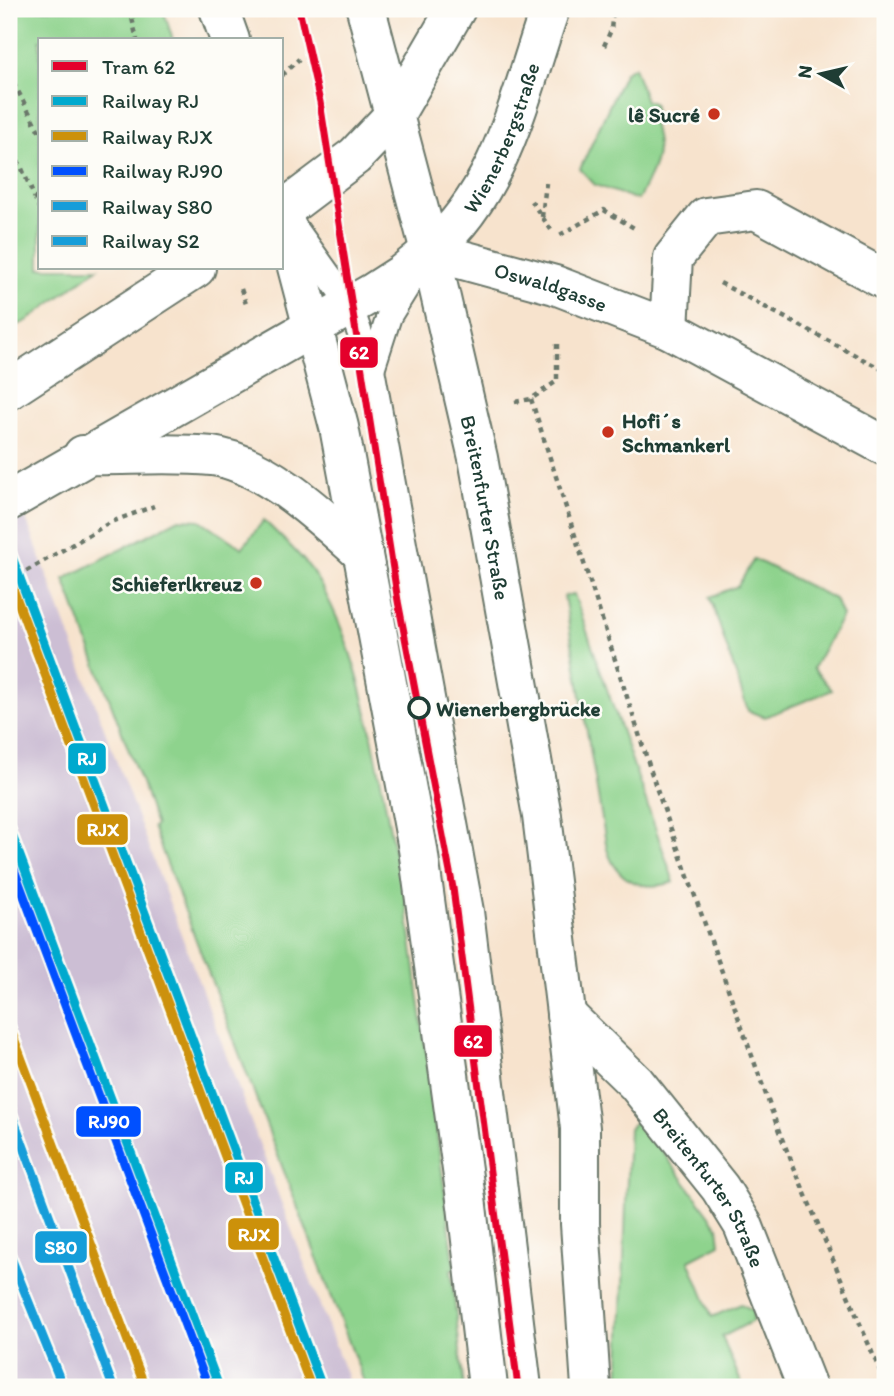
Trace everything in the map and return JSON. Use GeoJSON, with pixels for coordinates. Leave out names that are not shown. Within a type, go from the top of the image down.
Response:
{"type":"FeatureCollection","features":[{"type":"Feature","properties":{"kind":"main road"},"geometry":{"type":"LineString","coordinates":[[219,9],[229,38]]}},
{"type":"Feature","properties":{"kind":"main road","name":"Breitenfurter Straße"},"geometry":{"type":"LineString","coordinates":[[366,9],[430,251],[478,458],[537,788],[580,1128],[580,1224],[591,1387]]}},
{"type":"Feature","properties":{"kind":"main road"},"geometry":{"type":"LineString","coordinates":[[284,209],[355,156],[395,114],[456,9]]}},
{"type":"Feature","properties":{"kind":"main road","name":"Wienerbergstraße"},"geometry":{"type":"LineString","coordinates":[[430,251],[472,209],[500,156],[550,9]]}},
{"type":"Feature","properties":{"kind":"main road"},"geometry":{"type":"LineString","coordinates":[[669,329],[673,258],[706,218],[756,210],[885,280]]}},
{"type":"Feature","properties":{"kind":"main road"},"geometry":{"type":"LineString","coordinates":[[284,218],[339,427],[418,849],[467,1206],[488,1387]]}},
{"type":"Feature","properties":{"kind":"main road"},"geometry":{"type":"LineString","coordinates":[[9,501],[83,455],[313,327],[402,274],[430,251]]}},
{"type":"Feature","properties":{"kind":"main road","name":"Oswaldgasse"},"geometry":{"type":"LineString","coordinates":[[430,251],[555,285],[669,329],[885,446]]}},
{"type":"Feature","properties":{"kind":"main road"},"geometry":{"type":"LineString","coordinates":[[9,390],[193,270]]}},
{"type":"Feature","properties":{"kind":"main road"},"geometry":{"type":"LineString","coordinates":[[83,455],[214,457],[261,474],[310,506],[363,554]]}},
{"type":"Feature","properties":{"kind":"main road","name":"Breitenfurter Straße"},"geometry":{"type":"LineString","coordinates":[[566,1015],[636,1083],[720,1188],[743,1225],[807,1387]]}},
{"type":"Feature","properties":{"kind":"main road"},"geometry":{"type":"LineString","coordinates":[[467,1206],[482,1222],[506,1387]]}},
{"type":"Feature","properties":{"kind":"lane"},"geometry":{"type":"LineString","coordinates":[[284,214],[350,305],[372,369],[471,911],[530,1387]]}},
{"type":"Feature","properties":{"kind":"lane"},"geometry":{"type":"LineString","coordinates":[[372,369],[389,316],[430,251]]}},
{"type":"Feature","properties":{"kind":"path"},"geometry":{"type":"LineString","coordinates":[[130,9],[137,38]]}},
{"type":"Feature","properties":{"kind":"path"},"geometry":{"type":"LineString","coordinates":[[604,46],[611,30],[613,9]]}},
{"type":"Feature","properties":{"kind":"path"},"geometry":{"type":"LineString","coordinates":[[284,73],[299,59]]}},
{"type":"Feature","properties":{"kind":"path"},"geometry":{"type":"LineString","coordinates":[[9,74],[38,129]]}},
{"type":"Feature","properties":{"kind":"path"},"geometry":{"type":"LineString","coordinates":[[9,154],[20,164],[38,205]]}},
{"type":"Feature","properties":{"kind":"path"},"geometry":{"type":"LineString","coordinates":[[542,218],[546,183]]}},
{"type":"Feature","properties":{"kind":"path"},"geometry":{"type":"LineString","coordinates":[[528,198],[556,237],[604,209],[653,241],[673,258],[885,371]]}},
{"type":"Feature","properties":{"kind":"path"},"geometry":{"type":"LineString","coordinates":[[556,327],[557,381],[531,399],[675,841],[780,1134],[885,1383]]}},
{"type":"Feature","properties":{"kind":"path"},"geometry":{"type":"LineString","coordinates":[[9,581],[111,522],[166,501]]}},
{"type":"Feature","properties":{"kind":"shaded area"},"geometry":{"type":"Polygon","coordinates":[[[9,473],[284,1210],[351,1387],[9,1387],[9,473]]]}},
{"type":"Feature","properties":{"kind":"green space"},"geometry":{"type":"Polygon","coordinates":[[[9,9],[163,9],[172,38],[38,38],[38,270],[95,270],[27,321],[9,329],[9,9]]]}},
{"type":"Feature","properties":{"kind":"green space"},"geometry":{"type":"Polygon","coordinates":[[[634,67],[646,101],[653,103],[655,112],[651,117],[657,141],[656,160],[638,200],[595,185],[580,169],[625,72],[634,67]]]}},
{"type":"Feature","properties":{"kind":"green space"},"geometry":{"type":"Polygon","coordinates":[[[179,519],[200,520],[242,548],[264,520],[312,571],[345,637],[367,713],[397,864],[401,865],[455,1269],[451,1269],[464,1387],[366,1387],[153,827],[156,825],[146,796],[64,579],[179,519]]]}},
{"type":"Feature","properties":{"kind":"green space"},"geometry":{"type":"Polygon","coordinates":[[[754,559],[835,599],[842,616],[813,668],[832,690],[765,717],[748,711],[710,597],[738,586],[754,559]]]}},
{"type":"Feature","properties":{"kind":"green space"},"geometry":{"type":"Polygon","coordinates":[[[574,594],[674,882],[652,886],[633,882],[617,869],[607,849],[564,596],[574,594]]]}},
{"type":"Feature","properties":{"kind":"green space"},"geometry":{"type":"Polygon","coordinates":[[[636,1121],[646,1129],[718,1227],[720,1244],[689,1260],[712,1317],[741,1304],[753,1310],[753,1321],[722,1337],[743,1387],[619,1387],[629,1128],[636,1121]]]}},
{"type":"Feature","properties":{"kind":"tram line","name":"62"},"geometry":{"type":"LineString","coordinates":[[299,9],[320,102],[398,601],[453,888],[518,1387]]}},
{"type":"Feature","properties":{"kind":"rail line","name":"RJ"},"geometry":{"type":"LineString","coordinates":[[9,549],[322,1387]]}},
{"type":"Feature","properties":{"kind":"rail line","name":"RJX"},"geometry":{"type":"LineString","coordinates":[[9,578],[311,1387]]}},
{"type":"Feature","properties":{"kind":"rail line","name":"RJ"},"geometry":{"type":"LineString","coordinates":[[9,827],[219,1387]]}},
{"type":"Feature","properties":{"kind":"rail line","name":"RJ90"},"geometry":{"type":"LineString","coordinates":[[9,856],[208,1387]]}},
{"type":"Feature","properties":{"kind":"rail line","name":"RJX"},"geometry":{"type":"LineString","coordinates":[[9,1025],[145,1387]]}},
{"type":"Feature","properties":{"kind":"rail line","name":"S80"},"geometry":{"type":"LineString","coordinates":[[9,1107],[113,1387]]}},
{"type":"Feature","properties":{"kind":"rail line","name":"S2"},"geometry":{"type":"LineString","coordinates":[[9,1253],[63,1387]]}},
{"type":"Feature","properties":{"kind":"place","name":"lê Sucré"},"geometry":{"type":"Point","coordinates":[714,114]}},
{"type":"Feature","properties":{"kind":"place","name":"Hofi´s Schmankerl"},"geometry":{"type":"Point","coordinates":[608,432]}},
{"type":"Feature","properties":{"kind":"place","name":"Schieferlkreuz"},"geometry":{"type":"Point","coordinates":[256,583]}},
{"type":"Feature","properties":{"kind":"place","name":"Wienerbergbrücke"},"geometry":{"type":"Point","coordinates":[419,708]}}]}
